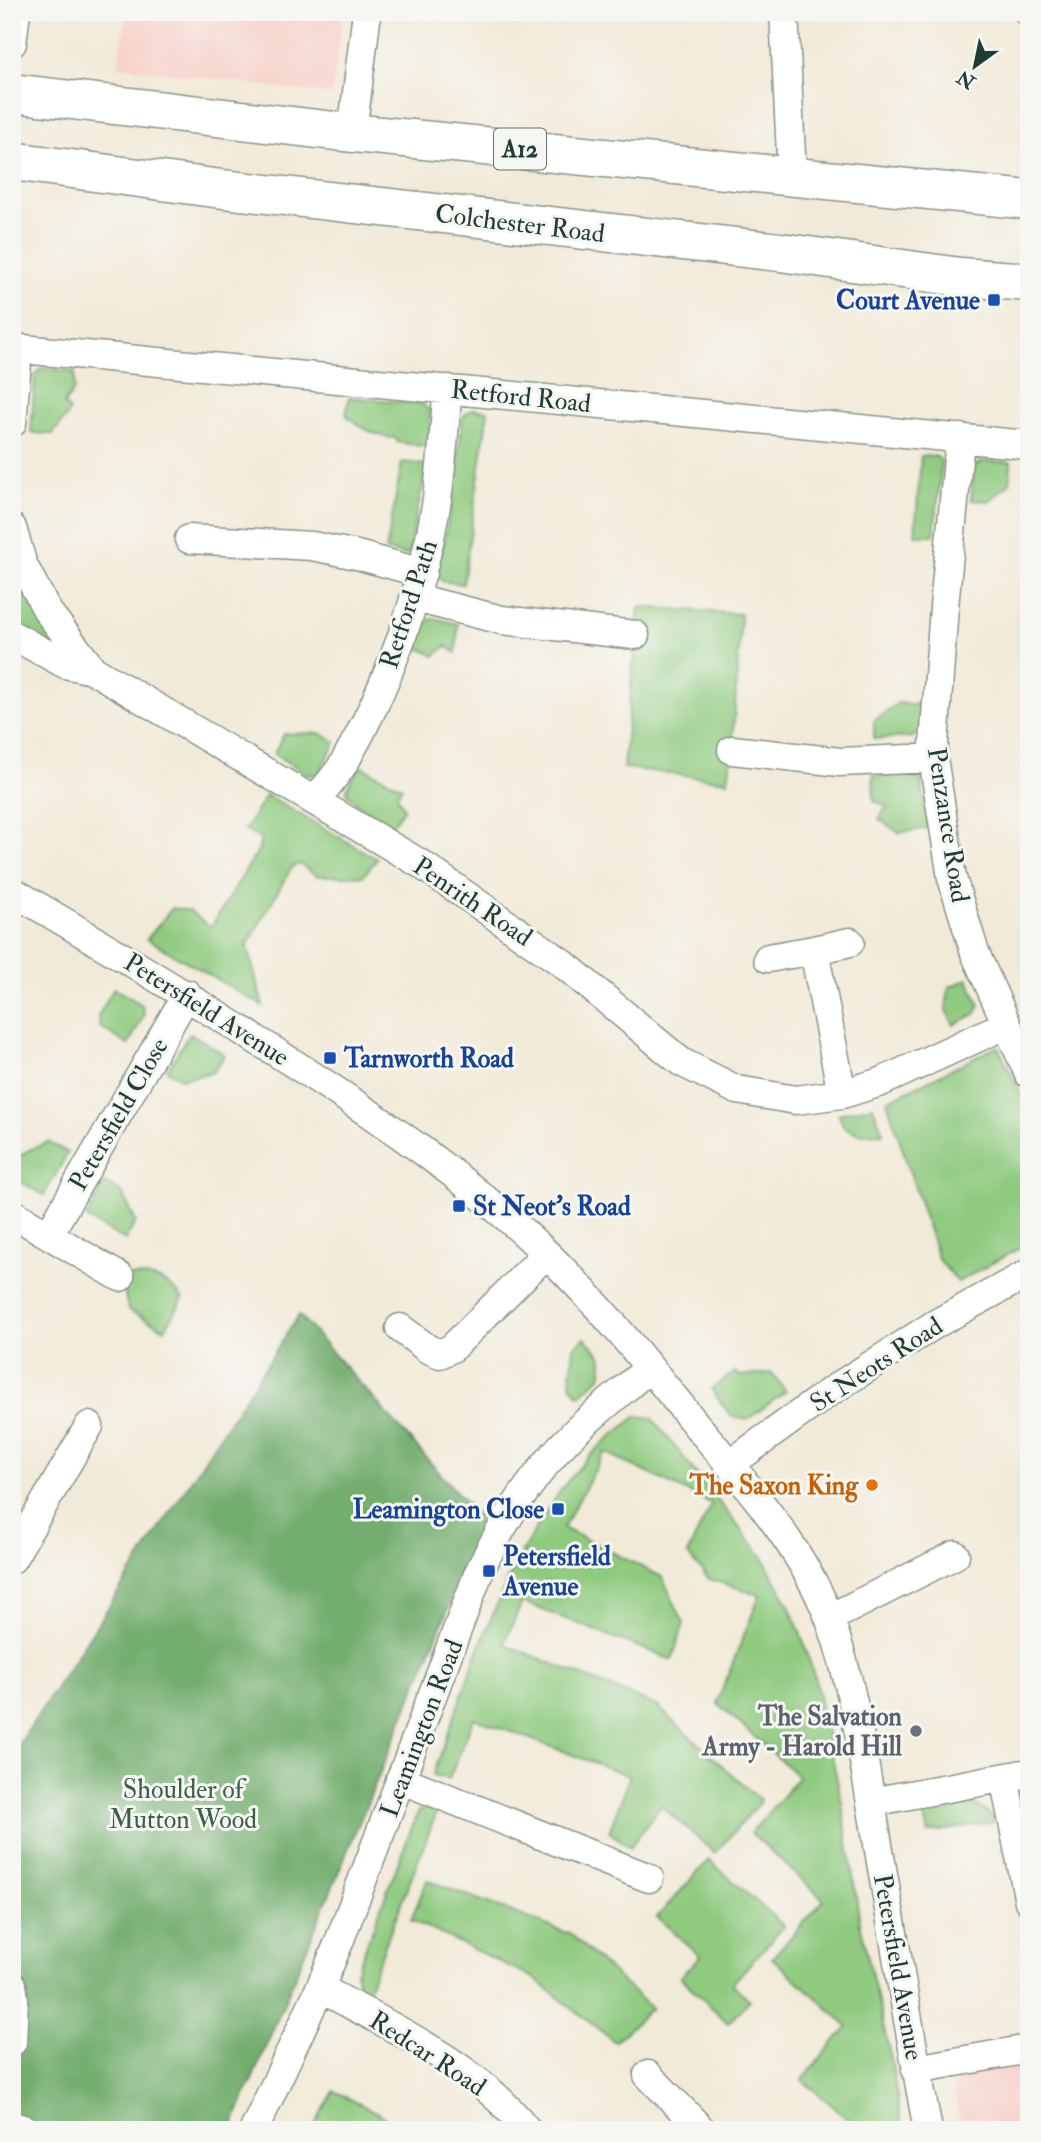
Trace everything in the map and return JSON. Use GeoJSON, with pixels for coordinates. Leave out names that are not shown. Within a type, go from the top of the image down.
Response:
{"type":"FeatureCollection","features":[{"type":"Feature","properties":{"kind":"highway","name":"A12"},"geometry":{"type":"LineString","coordinates":[[12,93],[352,133],[1029,200]]}},
{"type":"Feature","properties":{"kind":"highway","name":"Colchester Road"},"geometry":{"type":"LineString","coordinates":[[12,161],[214,188],[780,252],[960,277],[1029,282]]}},
{"type":"Feature","properties":{"kind":"street"},"geometry":{"type":"LineString","coordinates":[[12,43],[16,12]]}},
{"type":"Feature","properties":{"kind":"street"},"geometry":{"type":"LineString","coordinates":[[352,133],[367,12]]}},
{"type":"Feature","properties":{"kind":"street"},"geometry":{"type":"LineString","coordinates":[[784,12],[792,176]]}},
{"type":"Feature","properties":{"kind":"street"},"geometry":{"type":"LineString","coordinates":[[12,423],[15,348]]}},
{"type":"Feature","properties":{"kind":"street","name":"Retford Road"},"geometry":{"type":"LineString","coordinates":[[15,348],[1029,445]]}},
{"type":"Feature","properties":{"kind":"street","name":"Retford Path"},"geometry":{"type":"LineString","coordinates":[[315,801],[343,765],[360,732],[390,666],[419,586],[436,506],[448,389]]}},
{"type":"Feature","properties":{"kind":"street","name":"Penzance Road"},"geometry":{"type":"LineString","coordinates":[[960,438],[933,758],[952,878],[975,953],[1029,1074]]}},
{"type":"Feature","properties":{"kind":"street","name":"Penrith Road"},"geometry":{"type":"LineString","coordinates":[[12,528],[23,565],[48,612],[93,670],[421,864],[520,932],[602,995],[681,1062],[737,1090],[796,1100],[842,1094],[881,1082],[1005,1025]]}},
{"type":"Feature","properties":{"kind":"street"},"geometry":{"type":"LineString","coordinates":[[189,539],[312,546],[358,555],[419,586],[502,620],[635,635]]}},
{"type":"Feature","properties":{"kind":"street"},"geometry":{"type":"LineString","coordinates":[[12,635],[65,664],[93,670]]}},
{"type":"Feature","properties":{"kind":"street"},"geometry":{"type":"LineString","coordinates":[[732,750],[839,762],[933,758]]}},
{"type":"Feature","properties":{"kind":"street","name":"Petersfield Avenue"},"geometry":{"type":"LineString","coordinates":[[12,891],[187,994],[390,1126],[476,1193],[547,1254],[611,1322],[730,1464],[788,1542],[830,1618],[839,1646],[860,1739],[928,2130]]}},
{"type":"Feature","properties":{"kind":"street"},"geometry":{"type":"LineString","coordinates":[[768,958],[850,942]]}},
{"type":"Feature","properties":{"kind":"street"},"geometry":{"type":"LineString","coordinates":[[814,950],[842,1094]]}},
{"type":"Feature","properties":{"kind":"street","name":"Petersfield Close"},"geometry":{"type":"LineString","coordinates":[[49,1234],[187,994]]}},
{"type":"Feature","properties":{"kind":"street"},"geometry":{"type":"LineString","coordinates":[[12,1213],[120,1277]]}},
{"type":"Feature","properties":{"kind":"street"},"geometry":{"type":"LineString","coordinates":[[400,1328],[428,1349],[440,1354],[452,1348],[547,1254]]}},
{"type":"Feature","properties":{"kind":"street","name":"St Neots Road"},"geometry":{"type":"LineString","coordinates":[[730,1464],[831,1391],[937,1323],[1029,1273]]}},
{"type":"Feature","properties":{"kind":"street","name":"Leamington Road"},"geometry":{"type":"LineString","coordinates":[[254,2130],[320,1987],[479,1572],[497,1534],[536,1478],[575,1433],[649,1368]]}},
{"type":"Feature","properties":{"kind":"street"},"geometry":{"type":"LineString","coordinates":[[16,1543],[89,1426]]}},
{"type":"Feature","properties":{"kind":"street"},"geometry":{"type":"LineString","coordinates":[[830,1618],[955,1555]]}},
{"type":"Feature","properties":{"kind":"street"},"geometry":{"type":"LineString","coordinates":[[871,1802],[1016,1775],[1029,1901]]}},
{"type":"Feature","properties":{"kind":"street"},"geometry":{"type":"LineString","coordinates":[[400,1779],[649,1878]]}},
{"type":"Feature","properties":{"kind":"street"},"geometry":{"type":"LineString","coordinates":[[12,1985],[12,2042]]}},
{"type":"Feature","properties":{"kind":"street","name":"Redcar Road"},"geometry":{"type":"LineString","coordinates":[[320,1987],[451,2063],[488,2090],[527,2130]]}},
{"type":"Feature","properties":{"kind":"street"},"geometry":{"type":"LineString","coordinates":[[916,2069],[1029,2049]]}},
{"type":"Feature","properties":{"kind":"street"},"geometry":{"type":"LineString","coordinates":[[648,2075],[702,2130]]}},
{"type":"Feature","properties":{"kind":"street"},"geometry":{"type":"LineString","coordinates":[[12,2126],[26,2130]]}},
{"type":"Feature","properties":{"kind":"shaded area"},"geometry":{"type":"Polygon","coordinates":[[[126,12],[343,12],[332,95],[118,66],[126,12]]]}},
{"type":"Feature","properties":{"kind":"shaded area"},"geometry":{"type":"Polygon","coordinates":[[[1029,2038],[1029,2130],[961,2130],[948,2053],[1029,2038]]]}},
{"type":"Feature","properties":{"kind":"green space"},"geometry":{"type":"Polygon","coordinates":[[[42,368],[75,372],[74,390],[64,404],[70,411],[53,434],[31,433],[35,376],[42,368]]]}},
{"type":"Feature","properties":{"kind":"green space"},"geometry":{"type":"Polygon","coordinates":[[[349,397],[422,404],[431,412],[428,447],[397,442],[396,438],[375,434],[363,428],[346,415],[349,397]]]}},
{"type":"Feature","properties":{"kind":"green space"},"geometry":{"type":"Polygon","coordinates":[[[472,409],[488,411],[463,584],[442,581],[437,574],[451,508],[463,416],[472,409]]]}},
{"type":"Feature","properties":{"kind":"green space"},"geometry":{"type":"Polygon","coordinates":[[[921,456],[937,456],[942,463],[934,535],[915,535],[921,456]]]}},
{"type":"Feature","properties":{"kind":"green space"},"geometry":{"type":"Polygon","coordinates":[[[984,461],[1011,462],[1010,483],[989,501],[971,500],[974,466],[984,461]]]}},
{"type":"Feature","properties":{"kind":"green space"},"geometry":{"type":"Polygon","coordinates":[[[402,462],[427,465],[408,555],[386,551],[402,462]]]}},
{"type":"Feature","properties":{"kind":"green space"},"geometry":{"type":"Polygon","coordinates":[[[12,528],[93,670],[12,635],[12,528]]]}},
{"type":"Feature","properties":{"kind":"green space"},"geometry":{"type":"Polygon","coordinates":[[[639,607],[741,614],[728,781],[623,768],[639,607]]]}},
{"type":"Feature","properties":{"kind":"green space"},"geometry":{"type":"Polygon","coordinates":[[[434,618],[458,624],[456,653],[446,646],[435,656],[415,646],[423,624],[434,618]]]}},
{"type":"Feature","properties":{"kind":"green space"},"geometry":{"type":"Polygon","coordinates":[[[898,703],[920,705],[920,731],[913,737],[874,739],[874,721],[898,703]]]}},
{"type":"Feature","properties":{"kind":"green space"},"geometry":{"type":"Polygon","coordinates":[[[320,733],[336,742],[318,774],[309,775],[274,754],[284,734],[320,733]]]}},
{"type":"Feature","properties":{"kind":"green space"},"geometry":{"type":"Polygon","coordinates":[[[360,766],[402,787],[397,796],[404,808],[392,825],[366,810],[349,796],[348,785],[360,766]]]}},
{"type":"Feature","properties":{"kind":"green space"},"geometry":{"type":"Polygon","coordinates":[[[912,774],[922,781],[928,828],[899,833],[879,819],[887,806],[874,801],[873,776],[912,774]]]}},
{"type":"Feature","properties":{"kind":"green space"},"geometry":{"type":"Polygon","coordinates":[[[266,795],[377,859],[363,876],[317,876],[300,864],[292,867],[247,945],[263,1006],[147,939],[172,908],[189,911],[211,927],[259,849],[261,839],[245,830],[266,795]]]}},
{"type":"Feature","properties":{"kind":"green space"},"geometry":{"type":"Polygon","coordinates":[[[968,979],[980,1006],[975,1014],[954,1025],[946,1010],[949,987],[968,979]]]}},
{"type":"Feature","properties":{"kind":"green space"},"geometry":{"type":"Polygon","coordinates":[[[114,988],[142,1005],[144,1015],[128,1045],[100,1027],[98,1016],[114,988]]]}},
{"type":"Feature","properties":{"kind":"green space"},"geometry":{"type":"Polygon","coordinates":[[[190,1033],[225,1055],[213,1072],[182,1079],[167,1070],[190,1033]]]}},
{"type":"Feature","properties":{"kind":"green space"},"geometry":{"type":"Polygon","coordinates":[[[998,1046],[1029,1111],[1029,1243],[958,1282],[938,1259],[887,1101],[998,1046]]]}},
{"type":"Feature","properties":{"kind":"green space"},"geometry":{"type":"Polygon","coordinates":[[[873,1106],[883,1133],[859,1134],[844,1127],[838,1114],[873,1106]]]}},
{"type":"Feature","properties":{"kind":"green space"},"geometry":{"type":"Polygon","coordinates":[[[48,1142],[68,1153],[44,1195],[12,1177],[18,1157],[48,1142]]]}},
{"type":"Feature","properties":{"kind":"green space"},"geometry":{"type":"Polygon","coordinates":[[[105,1183],[122,1193],[136,1222],[125,1240],[86,1218],[105,1183]]]}},
{"type":"Feature","properties":{"kind":"green space"},"geometry":{"type":"Polygon","coordinates":[[[132,1276],[161,1280],[183,1299],[165,1329],[128,1310],[122,1279],[132,1276]]]}},
{"type":"Feature","properties":{"kind":"green space","name":"Shoulder of Mutton Wood"},"geometry":{"type":"Polygon","coordinates":[[[299,1315],[484,1523],[231,2130],[26,2130],[12,2126],[12,1755],[299,1315]]]}},
{"type":"Feature","properties":{"kind":"green space"},"geometry":{"type":"Polygon","coordinates":[[[585,1338],[602,1357],[602,1375],[579,1396],[570,1383],[574,1347],[585,1338]]]}},
{"type":"Feature","properties":{"kind":"green space"},"geometry":{"type":"Polygon","coordinates":[[[735,1372],[739,1376],[772,1373],[786,1391],[747,1420],[731,1416],[711,1389],[735,1372]]]}},
{"type":"Feature","properties":{"kind":"green space"},"geometry":{"type":"Polygon","coordinates":[[[637,1416],[652,1418],[762,1556],[789,1605],[802,1637],[816,1682],[842,1803],[860,1923],[891,2059],[901,2122],[896,2130],[848,2130],[853,2123],[802,2080],[848,2026],[772,1958],[824,1900],[751,1833],[799,1777],[717,1703],[760,1595],[709,1579],[687,1554],[712,1504],[605,1452],[563,1528],[662,1577],[684,1623],[672,1660],[522,1602],[504,1644],[657,1706],[761,1801],[715,1853],[661,1806],[630,1847],[609,1832],[630,1776],[474,1718],[449,1779],[433,1775],[478,1651],[513,1569],[534,1531],[558,1494],[585,1461],[637,1416]]]}},
{"type":"Feature","properties":{"kind":"green space"},"geometry":{"type":"Polygon","coordinates":[[[968,1798],[994,1818],[994,1822],[928,1833],[921,1806],[968,1798]]]}},
{"type":"Feature","properties":{"kind":"green space"},"geometry":{"type":"Polygon","coordinates":[[[431,1803],[439,1806],[367,1992],[358,1985],[356,1972],[418,1812],[431,1803]]]}},
{"type":"Feature","properties":{"kind":"green space"},"geometry":{"type":"Polygon","coordinates":[[[709,1860],[784,1926],[732,1984],[750,2000],[728,2023],[680,1977],[700,1956],[657,1917],[709,1860]]]}},
{"type":"Feature","properties":{"kind":"green space"},"geometry":{"type":"Polygon","coordinates":[[[427,1880],[570,1934],[651,2008],[615,2042],[532,1977],[411,1920],[427,1880]]]}},
{"type":"Feature","properties":{"kind":"green space"},"geometry":{"type":"Polygon","coordinates":[[[334,2091],[380,2114],[404,2130],[312,2130],[334,2091]]]}},
{"type":"Feature","properties":{"kind":"place","name":"Court Avenue"},"geometry":{"type":"Point","coordinates":[994,300]}},
{"type":"Feature","properties":{"kind":"place","name":"Tarnworth Road"},"geometry":{"type":"Point","coordinates":[330,1058]}},
{"type":"Feature","properties":{"kind":"place","name":"St Neot's Road"},"geometry":{"type":"Point","coordinates":[459,1206]}},
{"type":"Feature","properties":{"kind":"place","name":"The Saxon King"},"geometry":{"type":"Point","coordinates":[872,1485]}},
{"type":"Feature","properties":{"kind":"place","name":"Leamington Close"},"geometry":{"type":"Point","coordinates":[558,1509]}},
{"type":"Feature","properties":{"kind":"place","name":"Petersfield Avenue"},"geometry":{"type":"Point","coordinates":[489,1571]}},
{"type":"Feature","properties":{"kind":"place","name":"The Salvation Army - Harold Hill"},"geometry":{"type":"Point","coordinates":[916,1731]}}]}
